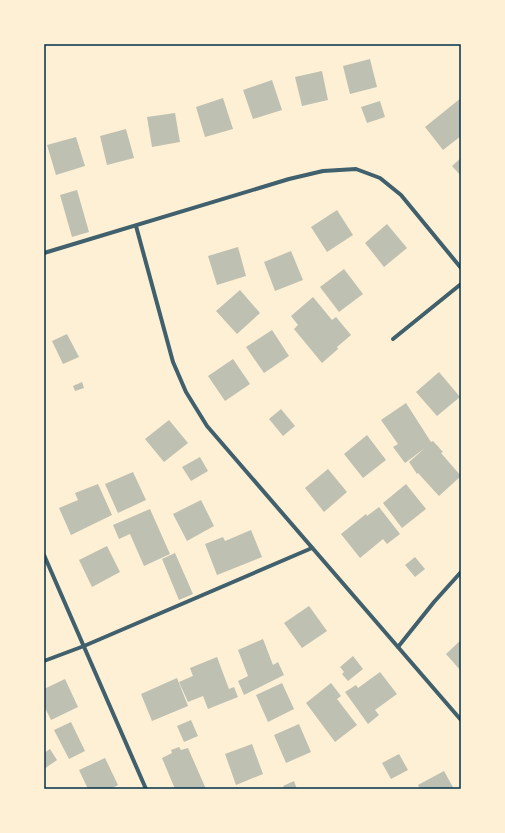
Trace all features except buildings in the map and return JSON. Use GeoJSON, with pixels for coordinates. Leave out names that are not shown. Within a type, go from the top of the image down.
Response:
{"type":"FeatureCollection","features":[{"type":"Feature","properties":{"kind":"street"},"geometry":{"type":"LineString","coordinates":[[44,253],[289,179],[324,171],[356,169],[380,178],[401,195],[461,268]]}},
{"type":"Feature","properties":{"kind":"street"},"geometry":{"type":"LineString","coordinates":[[136,226],[173,362],[186,392],[206,426],[461,720]]}},
{"type":"Feature","properties":{"kind":"street"},"geometry":{"type":"LineString","coordinates":[[393,339],[461,284]]}},
{"type":"Feature","properties":{"kind":"street"},"geometry":{"type":"LineString","coordinates":[[44,661],[84,646],[312,548]]}},
{"type":"Feature","properties":{"kind":"street"},"geometry":{"type":"LineString","coordinates":[[44,555],[146,789]]}},
{"type":"Feature","properties":{"kind":"street"},"geometry":{"type":"LineString","coordinates":[[398,647],[434,602],[461,572]]}}]}
